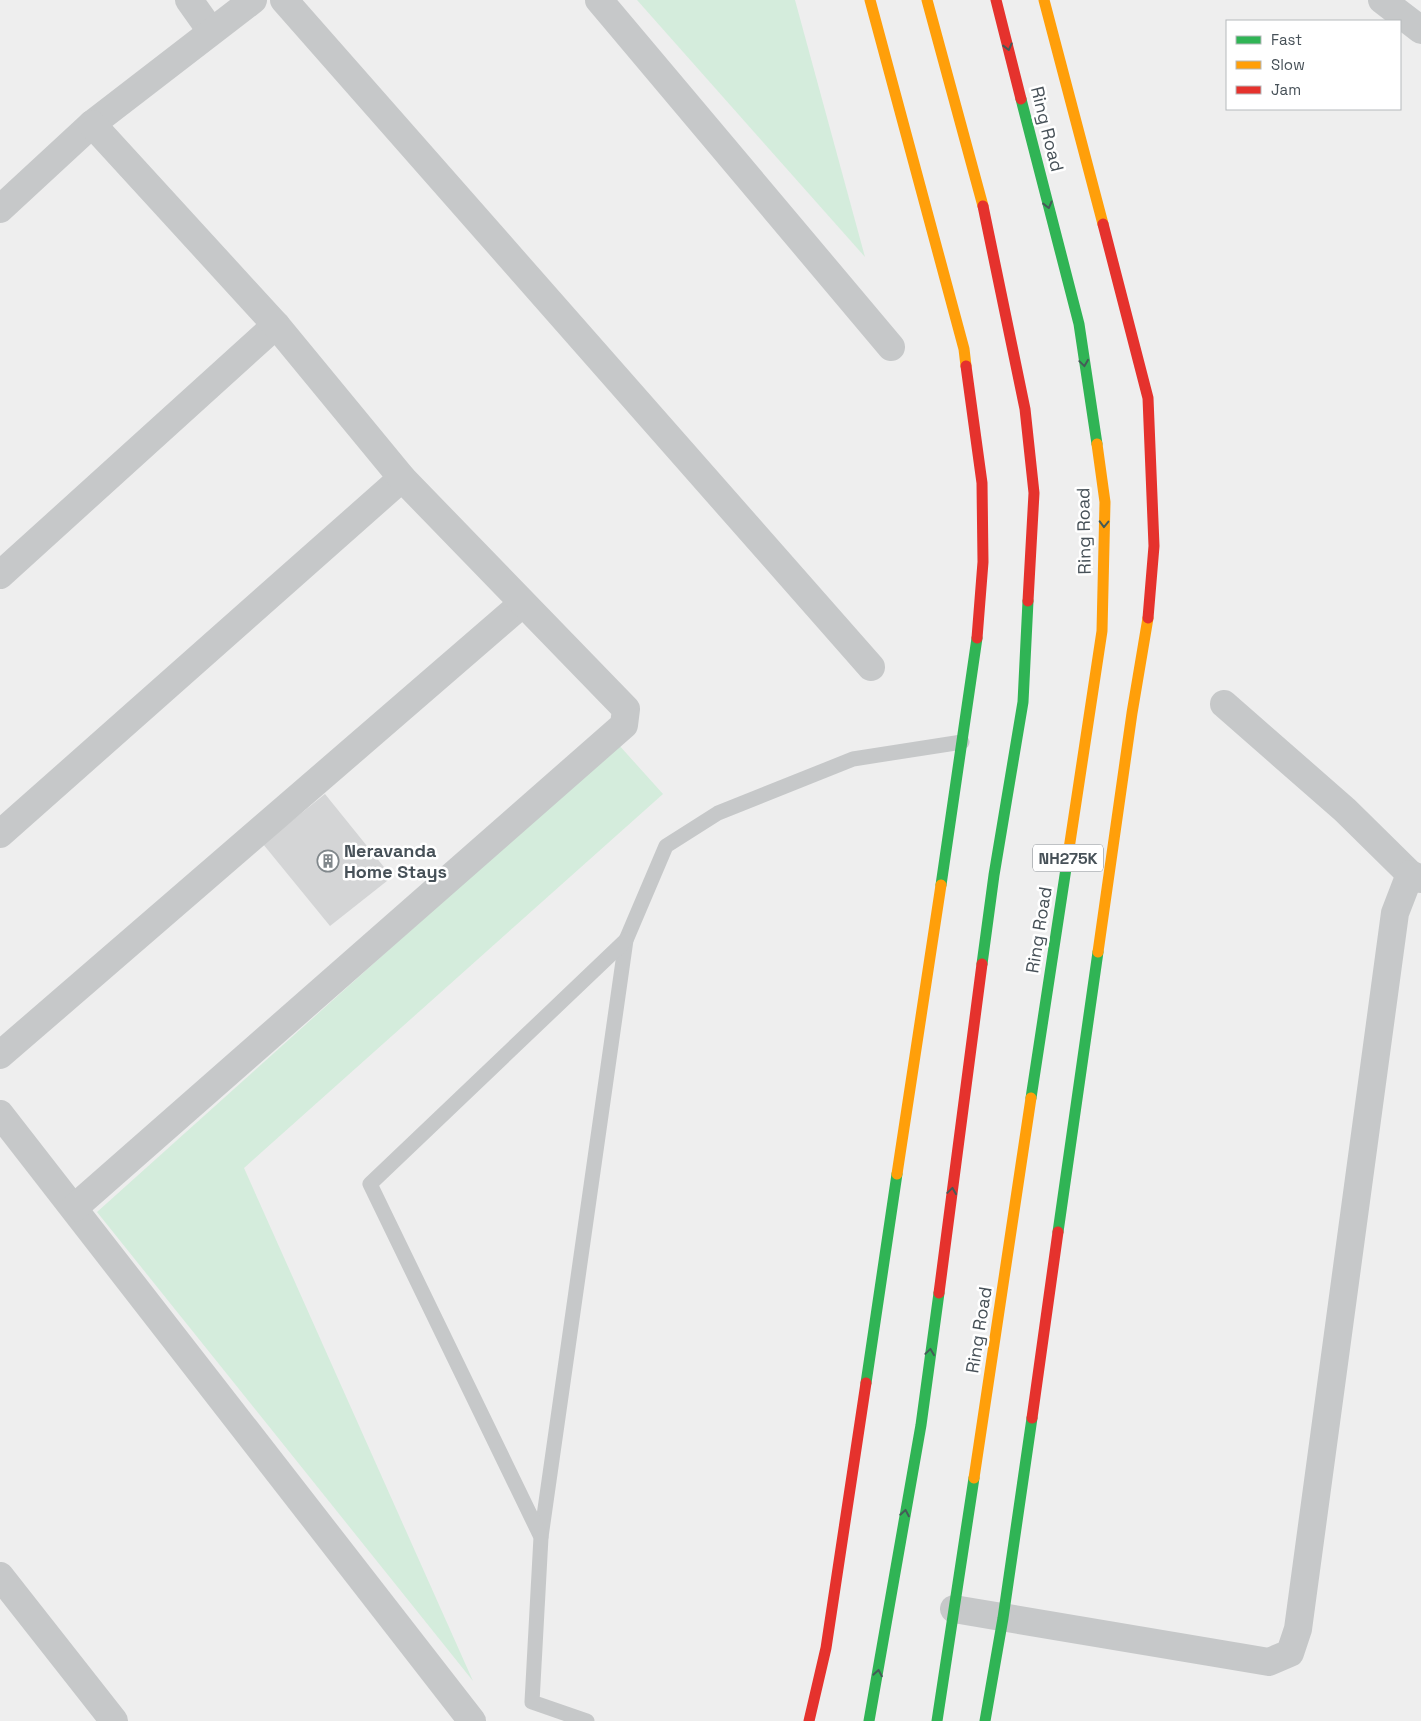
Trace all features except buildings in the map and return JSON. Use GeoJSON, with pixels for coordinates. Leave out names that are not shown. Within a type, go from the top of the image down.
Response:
{"type":"FeatureCollection","features":[{"type":"Feature","properties":{"kind":"main road"},"geometry":{"type":"LineString","coordinates":[[809,1721],[826,1648],[962,742],[983,562],[982,483],[964,348],[870,0]]}},
{"type":"Feature","properties":{"kind":"main road"},"geometry":{"type":"LineString","coordinates":[[870,1721],[921,1425],[994,875],[1024,702],[1034,493],[1025,409],[982,202],[928,0]]}},
{"type":"Feature","properties":{"kind":"main road","name":"Ring Road"},"geometry":{"type":"LineString","coordinates":[[936,1721],[1102,631],[1104,502],[1079,324],[996,0]]}},
{"type":"Feature","properties":{"kind":"main road"},"geometry":{"type":"LineString","coordinates":[[984,1721],[1004,1618],[1132,713],[1148,622],[1154,546],[1148,398],[1044,0]]}},
{"type":"Feature","properties":{"kind":"street"},"geometry":{"type":"LineString","coordinates":[[189,0],[211,31]]}},
{"type":"Feature","properties":{"kind":"street"},"geometry":{"type":"LineString","coordinates":[[0,209],[92,124],[253,0]]}},
{"type":"Feature","properties":{"kind":"street"},"geometry":{"type":"LineString","coordinates":[[284,0],[871,667]]}},
{"type":"Feature","properties":{"kind":"street"},"geometry":{"type":"LineString","coordinates":[[599,0],[891,347]]}},
{"type":"Feature","properties":{"kind":"street"},"geometry":{"type":"LineString","coordinates":[[1398,4],[1421,30]]}},
{"type":"Feature","properties":{"kind":"street"},"geometry":{"type":"LineString","coordinates":[[74,1208],[624,725],[626,710],[402,478],[276,325],[92,124]]}},
{"type":"Feature","properties":{"kind":"street"},"geometry":{"type":"LineString","coordinates":[[0,574],[276,325]]}},
{"type":"Feature","properties":{"kind":"street"},"geometry":{"type":"LineString","coordinates":[[0,834],[402,478]]}},
{"type":"Feature","properties":{"kind":"street"},"geometry":{"type":"LineString","coordinates":[[0,1055],[522,604]]}},
{"type":"Feature","properties":{"kind":"street"},"geometry":{"type":"LineString","coordinates":[[954,1609],[1269,1662],[1290,1653],[1300,1619],[1395,913],[1416,876],[1345,810],[1224,704]]}},
{"type":"Feature","properties":{"kind":"street"},"geometry":{"type":"LineString","coordinates":[[0,1114],[472,1721]]}},
{"type":"Feature","properties":{"kind":"street"},"geometry":{"type":"LineString","coordinates":[[0,1576],[114,1721]]}},
{"type":"Feature","properties":{"kind":"lane"},"geometry":{"type":"LineString","coordinates":[[587,1721],[532,1702],[541,1538],[626,940],[666,846],[718,813],[853,760],[962,742]]}},
{"type":"Feature","properties":{"kind":"lane"},"geometry":{"type":"LineString","coordinates":[[541,1538],[370,1184],[626,940]]}},
{"type":"Feature","properties":{"kind":"green space"},"geometry":{"type":"Polygon","coordinates":[[[637,0],[795,0],[865,257],[637,0]]]}},
{"type":"Feature","properties":{"kind":"green space"},"geometry":{"type":"Polygon","coordinates":[[[618,744],[663,794],[244,1168],[473,1681],[97,1212],[618,744]]]}},
{"type":"Feature","properties":{"kind":"traffic: fast"},"geometry":{"type":"LineString","coordinates":[[1021,99],[1079,324],[1097,444]]}},
{"type":"Feature","properties":{"kind":"traffic: fast"},"geometry":{"type":"LineString","coordinates":[[982,964],[994,875],[1023,702],[1028,601]]}},
{"type":"Feature","properties":{"kind":"traffic: fast"},"geometry":{"type":"LineString","coordinates":[[941,885],[977,638]]}},
{"type":"Feature","properties":{"kind":"traffic: fast"},"geometry":{"type":"LineString","coordinates":[[1031,1098],[1067,862]]}},
{"type":"Feature","properties":{"kind":"traffic: fast"},"geometry":{"type":"LineString","coordinates":[[1058,1232],[1098,952]]}},
{"type":"Feature","properties":{"kind":"traffic: fast"},"geometry":{"type":"LineString","coordinates":[[866,1383],[897,1174]]}},
{"type":"Feature","properties":{"kind":"traffic: fast"},"geometry":{"type":"LineString","coordinates":[[869,1721],[921,1425],[939,1293]]}},
{"type":"Feature","properties":{"kind":"traffic: fast"},"geometry":{"type":"LineString","coordinates":[[985,1721],[1003,1618],[1032,1418]]}},
{"type":"Feature","properties":{"kind":"traffic: fast"},"geometry":{"type":"LineString","coordinates":[[937,1721],[974,1478]]}},
{"type":"Feature","properties":{"kind":"traffic: slow"},"geometry":{"type":"LineString","coordinates":[[870,0],[964,349],[966,366]]}},
{"type":"Feature","properties":{"kind":"traffic: slow"},"geometry":{"type":"LineString","coordinates":[[927,0],[983,206]]}},
{"type":"Feature","properties":{"kind":"traffic: slow"},"geometry":{"type":"LineString","coordinates":[[1044,0],[1103,224]]}},
{"type":"Feature","properties":{"kind":"traffic: slow"},"geometry":{"type":"LineString","coordinates":[[1067,862],[1102,631],[1105,502],[1097,444]]}},
{"type":"Feature","properties":{"kind":"traffic: slow"},"geometry":{"type":"LineString","coordinates":[[1098,952],[1132,713],[1148,618]]}},
{"type":"Feature","properties":{"kind":"traffic: slow"},"geometry":{"type":"LineString","coordinates":[[897,1174],[941,885]]}},
{"type":"Feature","properties":{"kind":"traffic: slow"},"geometry":{"type":"LineString","coordinates":[[974,1478],[1031,1098]]}},
{"type":"Feature","properties":{"kind":"traffic: jam"},"geometry":{"type":"LineString","coordinates":[[996,0],[1021,99]]}},
{"type":"Feature","properties":{"kind":"traffic: jam"},"geometry":{"type":"LineString","coordinates":[[983,206],[1025,409],[1034,493],[1028,601]]}},
{"type":"Feature","properties":{"kind":"traffic: jam"},"geometry":{"type":"LineString","coordinates":[[1103,224],[1148,398],[1154,546],[1148,618]]}},
{"type":"Feature","properties":{"kind":"traffic: jam"},"geometry":{"type":"LineString","coordinates":[[966,366],[982,483],[983,562],[977,638]]}},
{"type":"Feature","properties":{"kind":"traffic: jam"},"geometry":{"type":"LineString","coordinates":[[939,1293],[982,964]]}},
{"type":"Feature","properties":{"kind":"traffic: jam"},"geometry":{"type":"LineString","coordinates":[[1032,1418],[1058,1232]]}},
{"type":"Feature","properties":{"kind":"traffic: jam"},"geometry":{"type":"LineString","coordinates":[[809,1721],[826,1648],[866,1383]]}},
{"type":"Feature","properties":{"kind":"place","name":"Neravanda Home Stays"},"geometry":{"type":"Point","coordinates":[328,861]}}]}
